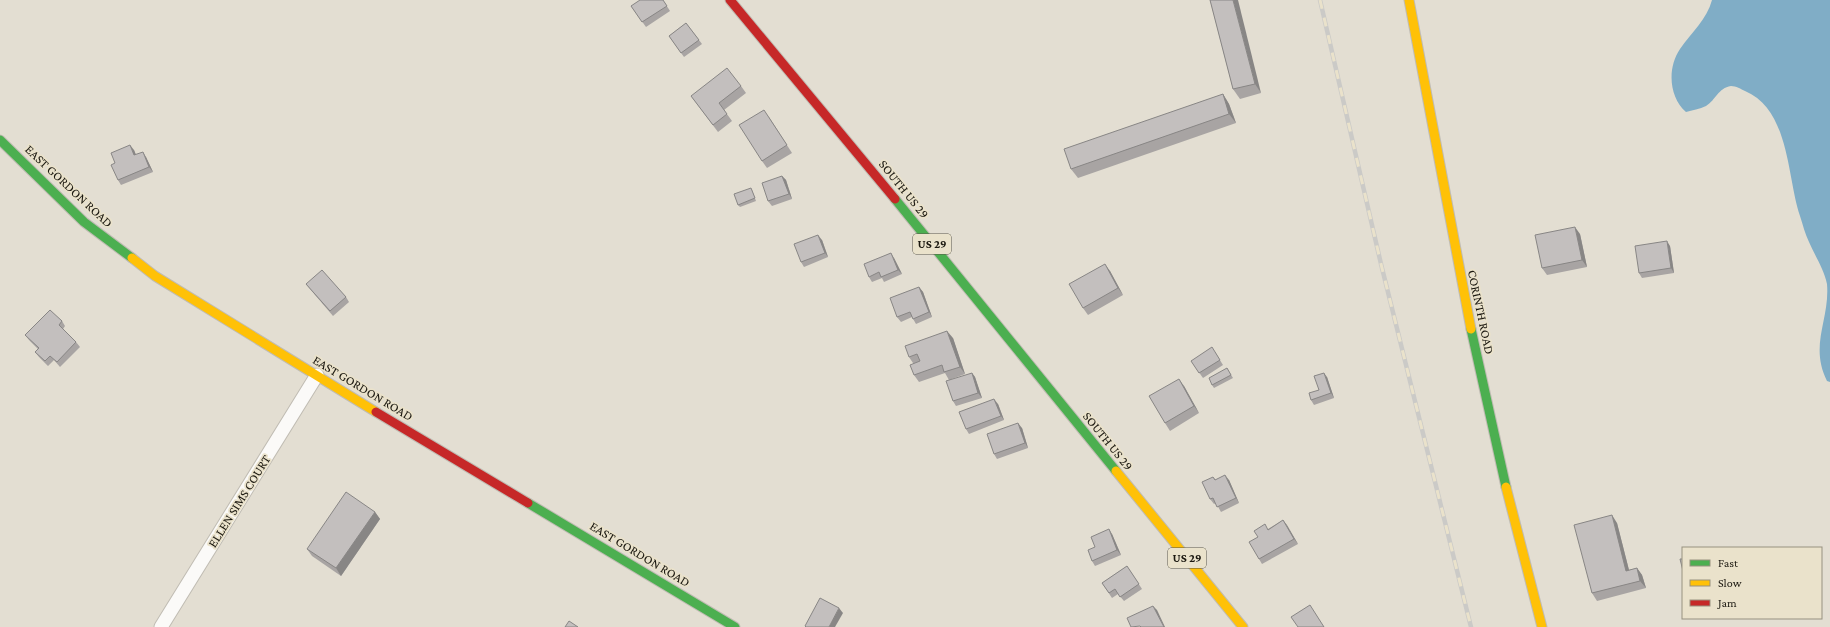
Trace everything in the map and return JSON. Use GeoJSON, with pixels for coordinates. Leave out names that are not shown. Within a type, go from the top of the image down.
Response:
{"type":"FeatureCollection","features":[{"type":"Feature","properties":{"kind":"street","name":"SOUTH US 29"},"geometry":{"type":"LineString","coordinates":[[730,0],[867,164],[1243,627]]}},
{"type":"Feature","properties":{"kind":"street","name":"CORINTH ROAD"},"geometry":{"type":"LineString","coordinates":[[1409,0],[1473,341],[1527,573],[1542,627]]}},
{"type":"Feature","properties":{"kind":"street","name":"EAST GORDON ROAD"},"geometry":{"type":"LineString","coordinates":[[0,140],[84,222],[156,276],[735,627]]}},
{"type":"Feature","properties":{"kind":"street","name":"ELLEN SIMS COURT"},"geometry":{"type":"LineString","coordinates":[[161,627],[317,375]]}},
{"type":"Feature","properties":{"kind":"water"},"geometry":{"type":"Polygon","coordinates":[[[1712,0],[1830,0],[1830,382],[1827,381],[1822,368],[1820,356],[1821,332],[1827,297],[1826,278],[1805,233],[1784,146],[1779,129],[1771,113],[1760,100],[1742,89],[1731,86],[1723,89],[1706,106],[1686,112],[1680,106],[1673,90],[1672,73],[1676,57],[1680,49],[1703,20],[1712,0]]]}},
{"type":"Feature","properties":{"kind":"building"},"geometry":{"type":"Polygon","coordinates":[[[640,0],[663,0],[667,6],[642,22],[631,6],[640,0]]]}},
{"type":"Feature","properties":{"kind":"building"},"geometry":{"type":"Polygon","coordinates":[[[1210,0],[1233,0],[1255,84],[1233,89],[1210,0]]]}},
{"type":"Feature","properties":{"kind":"building"},"geometry":{"type":"Polygon","coordinates":[[[686,23],[699,40],[681,53],[669,36],[686,23]]]}},
{"type":"Feature","properties":{"kind":"building"},"geometry":{"type":"Polygon","coordinates":[[[727,68],[741,86],[719,103],[727,114],[713,125],[691,96],[727,68]]]}},
{"type":"Feature","properties":{"kind":"building"},"geometry":{"type":"Polygon","coordinates":[[[1223,94],[1229,114],[1071,169],[1064,149],[1223,94]]]}},
{"type":"Feature","properties":{"kind":"building"},"geometry":{"type":"Polygon","coordinates":[[[764,110],[787,145],[762,161],[739,125],[764,110]]]}},
{"type":"Feature","properties":{"kind":"building"},"geometry":{"type":"Polygon","coordinates":[[[130,145],[134,155],[143,152],[149,167],[118,180],[111,165],[115,163],[111,153],[130,145]]]}},
{"type":"Feature","properties":{"kind":"building"},"geometry":{"type":"Polygon","coordinates":[[[782,176],[789,194],[768,201],[762,183],[782,176]]]}},
{"type":"Feature","properties":{"kind":"building"},"geometry":{"type":"Polygon","coordinates":[[[751,188],[755,198],[738,205],[734,194],[751,188]]]}},
{"type":"Feature","properties":{"kind":"building"},"geometry":{"type":"Polygon","coordinates":[[[1575,227],[1582,260],[1542,268],[1535,235],[1575,227]]]}},
{"type":"Feature","properties":{"kind":"building"},"geometry":{"type":"Polygon","coordinates":[[[818,235],[825,253],[801,262],[794,244],[818,235]]]}},
{"type":"Feature","properties":{"kind":"building"},"geometry":{"type":"Polygon","coordinates":[[[1667,241],[1671,268],[1639,273],[1635,246],[1667,241]]]}},
{"type":"Feature","properties":{"kind":"building"},"geometry":{"type":"Polygon","coordinates":[[[891,253],[898,270],[881,277],[879,272],[869,277],[864,264],[891,253]]]}},
{"type":"Feature","properties":{"kind":"building"},"geometry":{"type":"Polygon","coordinates":[[[1105,264],[1118,288],[1083,308],[1069,284],[1105,264]]]}},
{"type":"Feature","properties":{"kind":"building"},"geometry":{"type":"Polygon","coordinates":[[[322,270],[346,297],[330,311],[306,284],[322,270]]]}},
{"type":"Feature","properties":{"kind":"building"},"geometry":{"type":"Polygon","coordinates":[[[919,287],[929,312],[913,319],[910,312],[897,317],[890,298],[919,287]]]}},
{"type":"Feature","properties":{"kind":"building"},"geometry":{"type":"Polygon","coordinates":[[[50,310],[62,321],[59,325],[76,342],[57,362],[50,356],[45,361],[35,352],[39,348],[25,335],[50,310]]]}},
{"type":"Feature","properties":{"kind":"building"},"geometry":{"type":"Polygon","coordinates":[[[947,331],[960,367],[944,372],[942,365],[914,375],[910,365],[920,361],[917,354],[909,357],[905,346],[947,331]]]}},
{"type":"Feature","properties":{"kind":"building"},"geometry":{"type":"Polygon","coordinates":[[[1212,347],[1220,360],[1199,373],[1191,361],[1212,347]]]}},
{"type":"Feature","properties":{"kind":"building"},"geometry":{"type":"Polygon","coordinates":[[[1227,368],[1231,375],[1212,385],[1209,378],[1227,368]]]}},
{"type":"Feature","properties":{"kind":"building"},"geometry":{"type":"Polygon","coordinates":[[[972,373],[978,393],[953,401],[946,381],[972,373]]]}},
{"type":"Feature","properties":{"kind":"building"},"geometry":{"type":"Polygon","coordinates":[[[1324,373],[1331,393],[1311,400],[1309,393],[1319,390],[1314,376],[1324,373]]]}},
{"type":"Feature","properties":{"kind":"building"},"geometry":{"type":"Polygon","coordinates":[[[1179,379],[1194,406],[1165,423],[1149,396],[1179,379]]]}},
{"type":"Feature","properties":{"kind":"building"},"geometry":{"type":"Polygon","coordinates":[[[994,399],[1001,416],[966,429],[959,412],[994,399]]]}},
{"type":"Feature","properties":{"kind":"building"},"geometry":{"type":"Polygon","coordinates":[[[1018,423],[1025,443],[994,454],[987,434],[1018,423]]]}},
{"type":"Feature","properties":{"kind":"building"},"geometry":{"type":"Polygon","coordinates":[[[1225,475],[1236,498],[1217,507],[1213,498],[1210,499],[1202,482],[1213,477],[1215,480],[1225,475]]]}},
{"type":"Feature","properties":{"kind":"building"},"geometry":{"type":"Polygon","coordinates":[[[346,492],[375,512],[336,568],[307,549],[346,492]]]}},
{"type":"Feature","properties":{"kind":"building"},"geometry":{"type":"Polygon","coordinates":[[[1612,515],[1626,571],[1637,568],[1640,581],[1592,593],[1574,525],[1612,515]]]}},
{"type":"Feature","properties":{"kind":"building"},"geometry":{"type":"Polygon","coordinates":[[[1283,520],[1294,539],[1259,559],[1249,542],[1258,537],[1254,531],[1265,524],[1268,530],[1283,520]]]}},
{"type":"Feature","properties":{"kind":"building"},"geometry":{"type":"Polygon","coordinates":[[[1109,529],[1117,550],[1092,561],[1088,550],[1095,547],[1091,537],[1109,529]]]}},
{"type":"Feature","properties":{"kind":"building"},"geometry":{"type":"Polygon","coordinates":[[[1127,566],[1139,584],[1120,597],[1115,589],[1109,593],[1102,583],[1127,566]]]}},
{"type":"Feature","properties":{"kind":"building"},"geometry":{"type":"Polygon","coordinates":[[[820,598],[839,608],[829,627],[806,627],[805,626],[820,598]]]}},
{"type":"Feature","properties":{"kind":"building"},"geometry":{"type":"Polygon","coordinates":[[[1310,605],[1324,627],[1298,627],[1291,617],[1310,605]]]}},
{"type":"Feature","properties":{"kind":"building"},"geometry":{"type":"Polygon","coordinates":[[[1153,606],[1164,627],[1131,627],[1127,618],[1153,606]]]}},
{"type":"Feature","properties":{"kind":"building"},"geometry":{"type":"Polygon","coordinates":[[[569,621],[578,627],[565,627],[569,621]]]}},
{"type":"Feature","properties":{"kind":"railway"},"geometry":{"type":"LineString","coordinates":[[1320,0],[1381,264],[1471,627]]}},
{"type":"Feature","properties":{"kind":"traffic: fast"},"geometry":{"type":"LineString","coordinates":[[0,140],[84,222],[132,258]]}},
{"type":"Feature","properties":{"kind":"traffic: fast"},"geometry":{"type":"LineString","coordinates":[[895,199],[1116,471]]}},
{"type":"Feature","properties":{"kind":"traffic: fast"},"geometry":{"type":"LineString","coordinates":[[1471,329],[1506,487]]}},
{"type":"Feature","properties":{"kind":"traffic: fast"},"geometry":{"type":"LineString","coordinates":[[528,503],[735,627]]}},
{"type":"Feature","properties":{"kind":"traffic: slow"},"geometry":{"type":"LineString","coordinates":[[1409,0],[1471,329]]}},
{"type":"Feature","properties":{"kind":"traffic: slow"},"geometry":{"type":"LineString","coordinates":[[132,258],[155,276],[376,412]]}},
{"type":"Feature","properties":{"kind":"traffic: slow"},"geometry":{"type":"LineString","coordinates":[[1116,471],[1243,627]]}},
{"type":"Feature","properties":{"kind":"traffic: slow"},"geometry":{"type":"LineString","coordinates":[[1506,487],[1542,627]]}},
{"type":"Feature","properties":{"kind":"traffic: jam"},"geometry":{"type":"LineString","coordinates":[[730,0],[895,199]]}},
{"type":"Feature","properties":{"kind":"traffic: jam"},"geometry":{"type":"LineString","coordinates":[[376,412],[528,503]]}}]}
